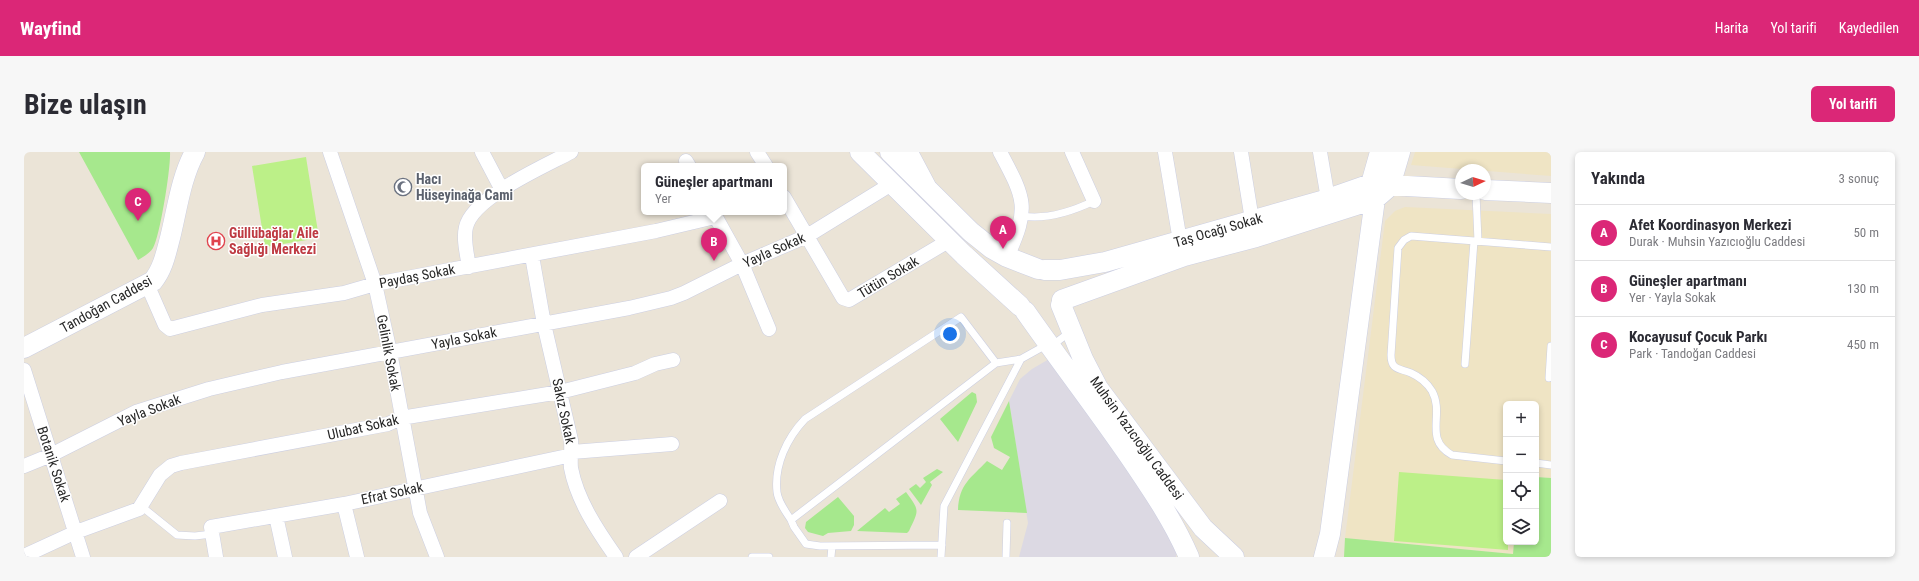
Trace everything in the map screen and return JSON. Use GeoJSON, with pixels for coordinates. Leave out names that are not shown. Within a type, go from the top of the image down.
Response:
{"type":"FeatureCollection","features":[{"type":"Feature","properties":{"kind":"street","name":"Gelinlik Sokak"},"geometry":{"type":"LineString","coordinates":[[330,152],[375,284],[390,352],[414,489],[420,514],[438,557]]}},
{"type":"Feature","properties":{"kind":"street"},"geometry":{"type":"LineString","coordinates":[[482,152],[502,190]]}},
{"type":"Feature","properties":{"kind":"street"},"geometry":{"type":"LineString","coordinates":[[469,267],[465,237],[466,227],[471,216],[480,205],[502,190],[571,152]]}},
{"type":"Feature","properties":{"kind":"street"},"geometry":{"type":"LineString","coordinates":[[757,152],[764,163]]}},
{"type":"Feature","properties":{"kind":"street","name":"Muhsin Yazıcıoğlu Caddesi"},"geometry":{"type":"LineString","coordinates":[[860,152],[950,240],[1023,308],[1097,409],[1164,506],[1189,557]]}},
{"type":"Feature","properties":{"kind":"street"},"geometry":{"type":"LineString","coordinates":[[890,152],[971,232],[991,248],[1007,257],[1041,270],[1052,272],[1062,283],[1064,290],[1061,302],[1056,310],[1044,316],[1031,315],[1023,308],[1017,294],[1019,282],[1027,273],[1041,270]]}},
{"type":"Feature","properties":{"kind":"street"},"geometry":{"type":"LineString","coordinates":[[911,152],[932,192]]}},
{"type":"Feature","properties":{"kind":"street"},"geometry":{"type":"LineString","coordinates":[[1000,152],[1020,190],[1023,201],[1022,216],[1014,242],[1007,257]]}},
{"type":"Feature","properties":{"kind":"street"},"geometry":{"type":"LineString","coordinates":[[1072,152],[1094,201]]}},
{"type":"Feature","properties":{"kind":"street"},"geometry":{"type":"LineString","coordinates":[[1165,152],[1182,249]]}},
{"type":"Feature","properties":{"kind":"street"},"geometry":{"type":"LineString","coordinates":[[1241,152],[1254,228]]}},
{"type":"Feature","properties":{"kind":"street"},"geometry":{"type":"LineString","coordinates":[[1320,152],[1329,206]]}},
{"type":"Feature","properties":{"kind":"street"},"geometry":{"type":"LineString","coordinates":[[1324,557],[1330,534],[1379,190],[1380,152]]}},
{"type":"Feature","properties":{"kind":"street"},"geometry":{"type":"LineString","coordinates":[[1379,190],[1400,152]]}},
{"type":"Feature","properties":{"kind":"street","name":"Tandoğan Caddesi"},"geometry":{"type":"LineString","coordinates":[[24,348],[153,281],[158,274],[166,256],[189,156]]}},
{"type":"Feature","properties":{"kind":"street","name":"Yayla Sokak"},"geometry":{"type":"LineString","coordinates":[[24,466],[51,455],[136,412],[160,403],[234,383],[390,352],[629,308],[671,298],[742,264],[807,236],[893,183]]}},
{"type":"Feature","properties":{"kind":"street"},"geometry":{"type":"LineString","coordinates":[[1379,190],[1455,189]]}},
{"type":"Feature","properties":{"kind":"street","name":"Taş Ocağı Sokak"},"geometry":{"type":"LineString","coordinates":[[1041,270],[1060,270],[1182,249],[1379,190]]}},
{"type":"Feature","properties":{"kind":"street"},"geometry":{"type":"LineString","coordinates":[[1491,190],[1551,193]]}},
{"type":"Feature","properties":{"kind":"street","name":"Tütün Sokak"},"geometry":{"type":"LineString","coordinates":[[787,202],[842,298],[849,300],[950,240]]}},
{"type":"Feature","properties":{"kind":"street","name":"Paydaş Sokak"},"geometry":{"type":"LineString","coordinates":[[147,284],[166,325],[170,329],[262,305],[344,293],[375,284],[532,256],[656,231],[711,215]]}},
{"type":"Feature","properties":{"kind":"street"},"geometry":{"type":"LineString","coordinates":[[715,215],[742,264],[769,329]]}},
{"type":"Feature","properties":{"kind":"street","name":"Taş Ocağı Sokak"},"geometry":{"type":"LineString","coordinates":[[1061,302],[1182,249]]}},
{"type":"Feature","properties":{"kind":"street","name":"Sakız Sokak"},"geometry":{"type":"LineString","coordinates":[[532,256],[544,324],[571,440],[571,465],[573,476],[586,509],[616,557]]}},
{"type":"Feature","properties":{"kind":"street","name":"Muhsin Yazıcıoğlu Caddesi"},"geometry":{"type":"LineString","coordinates":[[1061,302],[1083,360],[1098,388],[1203,528],[1234,557]]}},
{"type":"Feature","properties":{"kind":"street","name":"Ulubat Sokak"},"geometry":{"type":"LineString","coordinates":[[141,506],[160,474],[171,466],[181,463],[388,424],[401,418],[560,392],[635,373],[655,364],[673,360]]}},
{"type":"Feature","properties":{"kind":"street","name":"Botanik Sokak"},"geometry":{"type":"LineString","coordinates":[[24,370],[83,557]]}},
{"type":"Feature","properties":{"kind":"street","name":"Efrat Sokak"},"geometry":{"type":"LineString","coordinates":[[212,530],[276,516],[344,504],[572,454],[672,444]]}},
{"type":"Feature","properties":{"kind":"street"},"geometry":{"type":"LineString","coordinates":[[636,557],[720,501]]}},
{"type":"Feature","properties":{"kind":"street"},"geometry":{"type":"LineString","coordinates":[[344,504],[357,557]]}},
{"type":"Feature","properties":{"kind":"street"},"geometry":{"type":"LineString","coordinates":[[24,556],[76,532],[139,509],[141,506]]}},
{"type":"Feature","properties":{"kind":"street"},"geometry":{"type":"LineString","coordinates":[[276,516],[285,557]]}},
{"type":"Feature","properties":{"kind":"street"},"geometry":{"type":"LineString","coordinates":[[212,530],[216,557]]}},
{"type":"Feature","properties":{"kind":"lane"},"geometry":{"type":"LineString","coordinates":[[1465,364],[1476,241],[1476,200]]}},
{"type":"Feature","properties":{"kind":"lane"},"geometry":{"type":"LineString","coordinates":[[1022,216],[1034,218],[1049,216],[1066,212],[1094,201]]}},
{"type":"Feature","properties":{"kind":"lane"},"geometry":{"type":"LineString","coordinates":[[1503,461],[1452,456],[1443,449],[1436,438],[1437,405],[1431,390],[1416,375],[1395,368],[1391,359],[1398,248],[1400,243],[1411,236],[1551,247]]}},
{"type":"Feature","properties":{"kind":"lane"},"geometry":{"type":"LineString","coordinates":[[942,545],[820,546],[806,544],[800,537],[777,494],[777,481],[781,459],[793,431],[805,419],[962,317],[996,363]]}},
{"type":"Feature","properties":{"kind":"lane"},"geometry":{"type":"LineString","coordinates":[[791,520],[996,363],[1021,359],[1048,344],[1065,337],[1072,330]]}},
{"type":"Feature","properties":{"kind":"lane"},"geometry":{"type":"LineString","coordinates":[[1548,378],[1551,346]]}},
{"type":"Feature","properties":{"kind":"lane"},"geometry":{"type":"LineString","coordinates":[[941,557],[944,506],[1021,359]]}},
{"type":"Feature","properties":{"kind":"lane"},"geometry":{"type":"LineString","coordinates":[[1539,464],[1551,465]]}},
{"type":"Feature","properties":{"kind":"lane"},"geometry":{"type":"LineString","coordinates":[[141,506],[177,535],[195,536],[212,530]]}},
{"type":"Feature","properties":{"kind":"lane"},"geometry":{"type":"LineString","coordinates":[[1006,557],[1007,523]]}},
{"type":"Feature","properties":{"kind":"lane"},"geometry":{"type":"LineString","coordinates":[[831,557],[832,546]]}},
{"type":"Feature","properties":{"kind":"lane"},"geometry":{"type":"LineString","coordinates":[[752,557],[769,557]]}},
{"type":"Feature","properties":{"kind":"shaded area"},"geometry":{"type":"Polygon","coordinates":[[[1415,152],[1551,152],[1551,176],[1491,171],[1491,164],[1455,164],[1455,168],[1411,165],[1415,152]]]}},
{"type":"Feature","properties":{"kind":"shaded area"},"geometry":{"type":"Polygon","coordinates":[[[1405,207],[1551,214],[1551,478],[1539,477],[1539,401],[1503,401],[1503,545],[1514,545],[1513,554],[1345,538],[1385,221],[1395,211],[1405,207]]]}},
{"type":"Feature","properties":{"kind":"shaded area"},"geometry":{"type":"Polygon","coordinates":[[[1056,355],[1146,494],[1176,551],[1176,557],[1019,557],[1028,523],[1009,401],[1020,379],[1032,369],[1056,355]]]}},
{"type":"Feature","properties":{"kind":"green space"},"geometry":{"type":"Polygon","coordinates":[[[79,152],[170,152],[169,172],[156,241],[150,252],[138,260],[79,152]]]}},
{"type":"Feature","properties":{"kind":"green space"},"geometry":{"type":"Polygon","coordinates":[[[306,157],[319,238],[265,247],[252,166],[306,157]]]}},
{"type":"Feature","properties":{"kind":"green space"},"geometry":{"type":"Polygon","coordinates":[[[972,392],[976,394],[977,402],[958,442],[940,419],[972,392]]]}},
{"type":"Feature","properties":{"kind":"green space"},"geometry":{"type":"Polygon","coordinates":[[[1009,401],[1027,513],[958,510],[963,488],[976,472],[987,461],[1002,470],[1010,457],[994,448],[991,437],[1009,401]]]}},
{"type":"Feature","properties":{"kind":"green space"},"geometry":{"type":"Polygon","coordinates":[[[937,469],[943,472],[930,482],[932,485],[921,505],[909,489],[916,484],[920,488],[926,482],[923,478],[937,469]]]}},
{"type":"Feature","properties":{"kind":"green space"},"geometry":{"type":"Polygon","coordinates":[[[1399,472],[1503,480],[1503,545],[1508,545],[1508,550],[1394,541],[1399,472]]]}},
{"type":"Feature","properties":{"kind":"green space"},"geometry":{"type":"Polygon","coordinates":[[[1539,477],[1551,478],[1551,557],[1344,557],[1345,538],[1513,554],[1514,545],[1539,545],[1539,477]]]}},
{"type":"Feature","properties":{"kind":"green space"},"geometry":{"type":"Polygon","coordinates":[[[906,492],[916,507],[915,519],[907,533],[857,531],[885,508],[889,512],[900,504],[896,499],[906,492]]]}},
{"type":"Feature","properties":{"kind":"green space"},"geometry":{"type":"Polygon","coordinates":[[[838,497],[854,516],[854,525],[851,531],[828,533],[823,536],[808,532],[805,528],[806,522],[838,497]]]}},
{"type":"Feature","properties":{"kind":"place","name":"Hacı Hüseyinağa Cami"},"geometry":{"type":"Point","coordinates":[403,187]}},
{"type":"Feature","properties":{"kind":"place","name":"Kocayusuf Çocuk Parkı"},"geometry":{"type":"Point","coordinates":[138,221]}},
{"type":"Feature","properties":{"kind":"place","name":"Güllübağlar Aile Sağlığı Merkezi"},"geometry":{"type":"Point","coordinates":[216,241]}},
{"type":"Feature","properties":{"kind":"place","name":"Afet Koordinasyon Merkezi"},"geometry":{"type":"Point","coordinates":[1003,249]}},
{"type":"Feature","properties":{"kind":"place","name":"Güneşler apartmanı"},"geometry":{"type":"Point","coordinates":[714,261]}}]}
